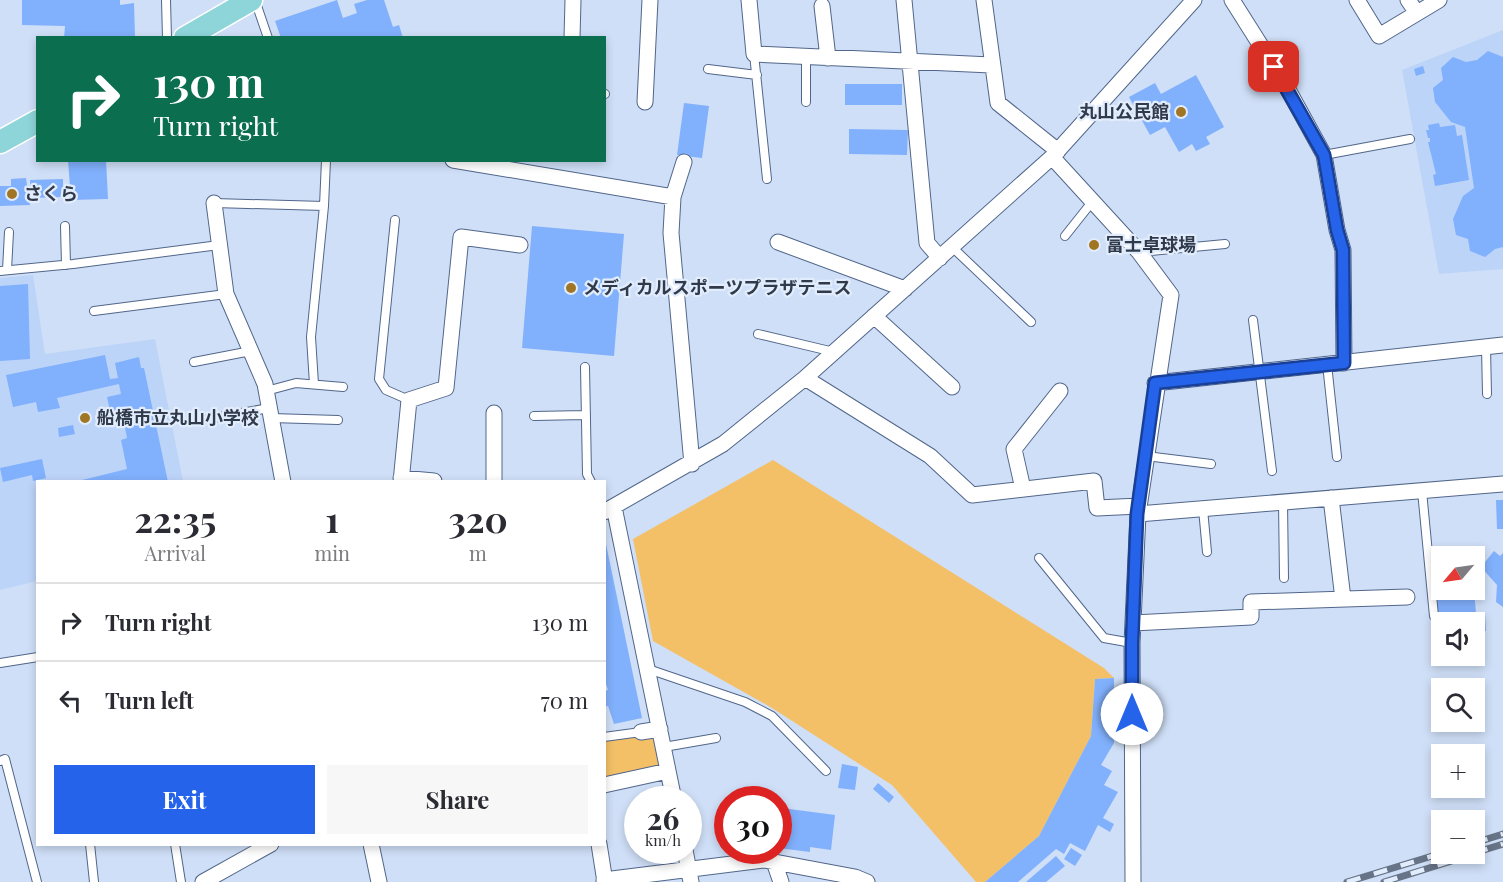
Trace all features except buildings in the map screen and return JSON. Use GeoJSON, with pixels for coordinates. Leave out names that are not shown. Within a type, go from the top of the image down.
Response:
{"type":"FeatureCollection","features":[{"type":"Feature","properties":{"kind":"main road"},"geometry":{"type":"LineString","coordinates":[[192,36],[210,31],[253,0]]}},
{"type":"Feature","properties":{"kind":"main road"},"geometry":{"type":"LineString","coordinates":[[0,142],[36,122]]}},
{"type":"Feature","properties":{"kind":"street"},"geometry":{"type":"LineString","coordinates":[[572,36],[573,0]]}},
{"type":"Feature","properties":{"kind":"street"},"geometry":{"type":"LineString","coordinates":[[645,102],[650,0]]}},
{"type":"Feature","properties":{"kind":"street"},"geometry":{"type":"LineString","coordinates":[[750,0],[754,54],[991,65]]}},
{"type":"Feature","properties":{"kind":"street"},"geometry":{"type":"LineString","coordinates":[[904,0],[912,63],[927,243],[940,258]]}},
{"type":"Feature","properties":{"kind":"street"},"geometry":{"type":"LineString","coordinates":[[984,0],[991,65],[998,103],[1055,154],[1092,202],[1138,252],[1171,295],[1155,383],[1138,510],[1132,643],[1133,882]]}},
{"type":"Feature","properties":{"kind":"street"},"geometry":{"type":"LineString","coordinates":[[671,786],[648,669],[607,511],[692,464],[741,431],[805,378],[1055,154],[1194,0]]}},
{"type":"Feature","properties":{"kind":"street"},"geometry":{"type":"LineString","coordinates":[[1232,0],[1285,84],[1324,155],[1337,230],[1343,250],[1344,363]]}},
{"type":"Feature","properties":{"kind":"street"},"geometry":{"type":"LineString","coordinates":[[1357,0],[1379,36],[1439,0]]}},
{"type":"Feature","properties":{"kind":"street"},"geometry":{"type":"LineString","coordinates":[[1408,0],[1417,13]]}},
{"type":"Feature","properties":{"kind":"street"},"geometry":{"type":"LineString","coordinates":[[822,6],[828,58]]}},
{"type":"Feature","properties":{"kind":"street"},"geometry":{"type":"LineString","coordinates":[[465,162],[674,197]]}},
{"type":"Feature","properties":{"kind":"street"},"geometry":{"type":"LineString","coordinates":[[684,162],[674,197],[671,233],[692,464]]}},
{"type":"Feature","properties":{"kind":"street"},"geometry":{"type":"LineString","coordinates":[[214,203],[226,294],[266,391],[283,480]]}},
{"type":"Feature","properties":{"kind":"street"},"geometry":{"type":"LineString","coordinates":[[401,480],[409,400],[446,388],[461,237],[520,245]]}},
{"type":"Feature","properties":{"kind":"street"},"geometry":{"type":"LineString","coordinates":[[778,242],[904,289]]}},
{"type":"Feature","properties":{"kind":"street"},"geometry":{"type":"LineString","coordinates":[[874,316],[952,387]]}},
{"type":"Feature","properties":{"kind":"street"},"geometry":{"type":"LineString","coordinates":[[1155,383],[1503,345]]}},
{"type":"Feature","properties":{"kind":"street"},"geometry":{"type":"LineString","coordinates":[[805,378],[930,456],[972,495],[1094,481],[1097,508],[1138,510],[1203,508],[1503,484]]}},
{"type":"Feature","properties":{"kind":"street"},"geometry":{"type":"LineString","coordinates":[[1023,489],[1014,449],[1060,391]]}},
{"type":"Feature","properties":{"kind":"street"},"geometry":{"type":"LineString","coordinates":[[494,413],[494,480]]}},
{"type":"Feature","properties":{"kind":"street"},"geometry":{"type":"LineString","coordinates":[[1331,498],[1343,599]]}},
{"type":"Feature","properties":{"kind":"street"},"geometry":{"type":"LineString","coordinates":[[1133,623],[1251,617],[1251,602],[1407,597]]}},
{"type":"Feature","properties":{"kind":"street"},"geometry":{"type":"LineString","coordinates":[[641,732],[660,729]]}},
{"type":"Feature","properties":{"kind":"street"},"geometry":{"type":"LineString","coordinates":[[606,785],[668,771]]}},
{"type":"Feature","properties":{"kind":"street"},"geometry":{"type":"LineString","coordinates":[[203,882],[267,846]]}},
{"type":"Feature","properties":{"kind":"street"},"geometry":{"type":"LineString","coordinates":[[371,846],[379,882]]}},
{"type":"Feature","properties":{"kind":"street"},"geometry":{"type":"LineString","coordinates":[[600,846],[601,882],[690,877],[747,864]]}},
{"type":"Feature","properties":{"kind":"street"},"geometry":{"type":"LineString","coordinates":[[775,864],[782,882]]}},
{"type":"Feature","properties":{"kind":"street"},"geometry":{"type":"LineString","coordinates":[[785,864],[855,877],[867,882]]}},
{"type":"Feature","properties":{"kind":"lane"},"geometry":{"type":"LineString","coordinates":[[166,0],[167,36]]}},
{"type":"Feature","properties":{"kind":"lane"},"geometry":{"type":"LineString","coordinates":[[253,0],[267,36]]}},
{"type":"Feature","properties":{"kind":"lane"},"geometry":{"type":"LineString","coordinates":[[754,54],[767,179]]}},
{"type":"Feature","properties":{"kind":"lane"},"geometry":{"type":"LineString","coordinates":[[806,57],[806,102]]}},
{"type":"Feature","properties":{"kind":"lane"},"geometry":{"type":"LineString","coordinates":[[708,69],[757,75]]}},
{"type":"Feature","properties":{"kind":"lane"},"geometry":{"type":"LineString","coordinates":[[1324,155],[1410,138]]}},
{"type":"Feature","properties":{"kind":"lane"},"geometry":{"type":"LineString","coordinates":[[314,384],[311,337],[324,206],[326,162]]}},
{"type":"Feature","properties":{"kind":"lane"},"geometry":{"type":"LineString","coordinates":[[1065,236],[1092,202]]}},
{"type":"Feature","properties":{"kind":"lane"},"geometry":{"type":"LineString","coordinates":[[214,203],[324,206]]}},
{"type":"Feature","properties":{"kind":"lane"},"geometry":{"type":"LineString","coordinates":[[395,220],[379,379],[386,390],[409,400]]}},
{"type":"Feature","properties":{"kind":"lane"},"geometry":{"type":"LineString","coordinates":[[65,226],[66,265]]}},
{"type":"Feature","properties":{"kind":"lane"},"geometry":{"type":"LineString","coordinates":[[9,231],[4,270],[66,265],[219,245]]}},
{"type":"Feature","properties":{"kind":"lane"},"geometry":{"type":"LineString","coordinates":[[1138,252],[1226,244]]}},
{"type":"Feature","properties":{"kind":"lane"},"geometry":{"type":"LineString","coordinates":[[952,247],[1031,322]]}},
{"type":"Feature","properties":{"kind":"lane"},"geometry":{"type":"LineString","coordinates":[[94,311],[226,294]]}},
{"type":"Feature","properties":{"kind":"lane"},"geometry":{"type":"LineString","coordinates":[[1253,320],[1257,372],[1272,471]]}},
{"type":"Feature","properties":{"kind":"lane"},"geometry":{"type":"LineString","coordinates":[[758,334],[834,352]]}},
{"type":"Feature","properties":{"kind":"lane"},"geometry":{"type":"LineString","coordinates":[[1486,347],[1487,394]]}},
{"type":"Feature","properties":{"kind":"lane"},"geometry":{"type":"LineString","coordinates":[[194,362],[251,351]]}},
{"type":"Feature","properties":{"kind":"lane"},"geometry":{"type":"LineString","coordinates":[[1327,364],[1337,457]]}},
{"type":"Feature","properties":{"kind":"lane"},"geometry":{"type":"LineString","coordinates":[[585,367],[587,474],[590,480]]}},
{"type":"Feature","properties":{"kind":"lane"},"geometry":{"type":"LineString","coordinates":[[266,391],[296,383],[344,387]]}},
{"type":"Feature","properties":{"kind":"lane"},"geometry":{"type":"LineString","coordinates":[[208,419],[270,413],[338,420]]}},
{"type":"Feature","properties":{"kind":"lane"},"geometry":{"type":"LineString","coordinates":[[534,416],[586,415]]}},
{"type":"Feature","properties":{"kind":"lane"},"geometry":{"type":"LineString","coordinates":[[1146,456],[1211,464]]}},
{"type":"Feature","properties":{"kind":"lane"},"geometry":{"type":"LineString","coordinates":[[1422,491],[1434,612]]}},
{"type":"Feature","properties":{"kind":"lane"},"geometry":{"type":"LineString","coordinates":[[1283,502],[1284,578]]}},
{"type":"Feature","properties":{"kind":"lane"},"geometry":{"type":"LineString","coordinates":[[1203,508],[1207,552]]}},
{"type":"Feature","properties":{"kind":"lane"},"geometry":{"type":"LineString","coordinates":[[1040,558],[1104,638],[1132,643]]}},
{"type":"Feature","properties":{"kind":"lane"},"geometry":{"type":"LineString","coordinates":[[0,663],[36,657]]}},
{"type":"Feature","properties":{"kind":"lane"},"geometry":{"type":"LineString","coordinates":[[648,669],[745,702],[772,716],[826,771]]}},
{"type":"Feature","properties":{"kind":"lane"},"geometry":{"type":"LineString","coordinates":[[606,737],[641,732]]}},
{"type":"Feature","properties":{"kind":"lane"},"geometry":{"type":"LineString","coordinates":[[664,747],[716,738]]}},
{"type":"Feature","properties":{"kind":"lane"},"geometry":{"type":"LineString","coordinates":[[0,761],[5,759],[37,882]]}},
{"type":"Feature","properties":{"kind":"lane"},"geometry":{"type":"LineString","coordinates":[[90,846],[94,882]]}},
{"type":"Feature","properties":{"kind":"lane"},"geometry":{"type":"LineString","coordinates":[[175,846],[181,882]]}},
{"type":"Feature","properties":{"kind":"shaded area"},"geometry":{"type":"Polygon","coordinates":[[[1503,30],[1503,269],[1439,274],[1402,70],[1503,30]]]}},
{"type":"Feature","properties":{"kind":"shaded area","name":"船橋市立丸山小学校"},"geometry":{"type":"Polygon","coordinates":[[[33,275],[45,354],[155,339],[183,480],[36,480],[36,581],[0,590],[0,278],[33,275]]]}},
{"type":"Feature","properties":{"kind":"shaded area"},"geometry":{"type":"Polygon","coordinates":[[[773,460],[1104,668],[1114,678],[1095,679],[1091,736],[1039,836],[985,882],[976,882],[892,785],[772,708],[653,641],[633,539],[773,460]]]}},
{"type":"Feature","properties":{"kind":"shaded area"},"geometry":{"type":"Polygon","coordinates":[[[655,735],[663,768],[606,781],[606,740],[655,735]]]}},
{"type":"Feature","properties":{"kind":"railway"},"geometry":{"type":"LineString","coordinates":[[1485,840],[1503,834]]}},
{"type":"Feature","properties":{"kind":"railway"},"geometry":{"type":"LineString","coordinates":[[1485,850],[1503,844]]}},
{"type":"Feature","properties":{"kind":"railway"},"geometry":{"type":"LineString","coordinates":[[1347,882],[1431,856]]}},
{"type":"Feature","properties":{"kind":"railway"},"geometry":{"type":"LineString","coordinates":[[1384,882],[1442,864]]}},
{"type":"Feature","properties":{"kind":"place","name":"丸山公民館"},"geometry":{"type":"Point","coordinates":[1181,112]}},
{"type":"Feature","properties":{"kind":"place","name":"さくら"},"geometry":{"type":"Point","coordinates":[12,194]}},
{"type":"Feature","properties":{"kind":"place","name":"富士卓球場"},"geometry":{"type":"Point","coordinates":[1094,245]}},
{"type":"Feature","properties":{"kind":"place","name":"メディカルスポーツプラザテニス"},"geometry":{"type":"Point","coordinates":[571,288]}},
{"type":"Feature","properties":{"kind":"place","name":"船橋市立丸山小学校"},"geometry":{"type":"Point","coordinates":[85,418]}},
{"type":"Feature","properties":{"kind":"route"},"geometry":{"type":"LineString","coordinates":[[1132,714],[1137,514],[1155,383],[1344,363],[1343,250],[1337,230],[1324,155],[1274,67]]}}]}
